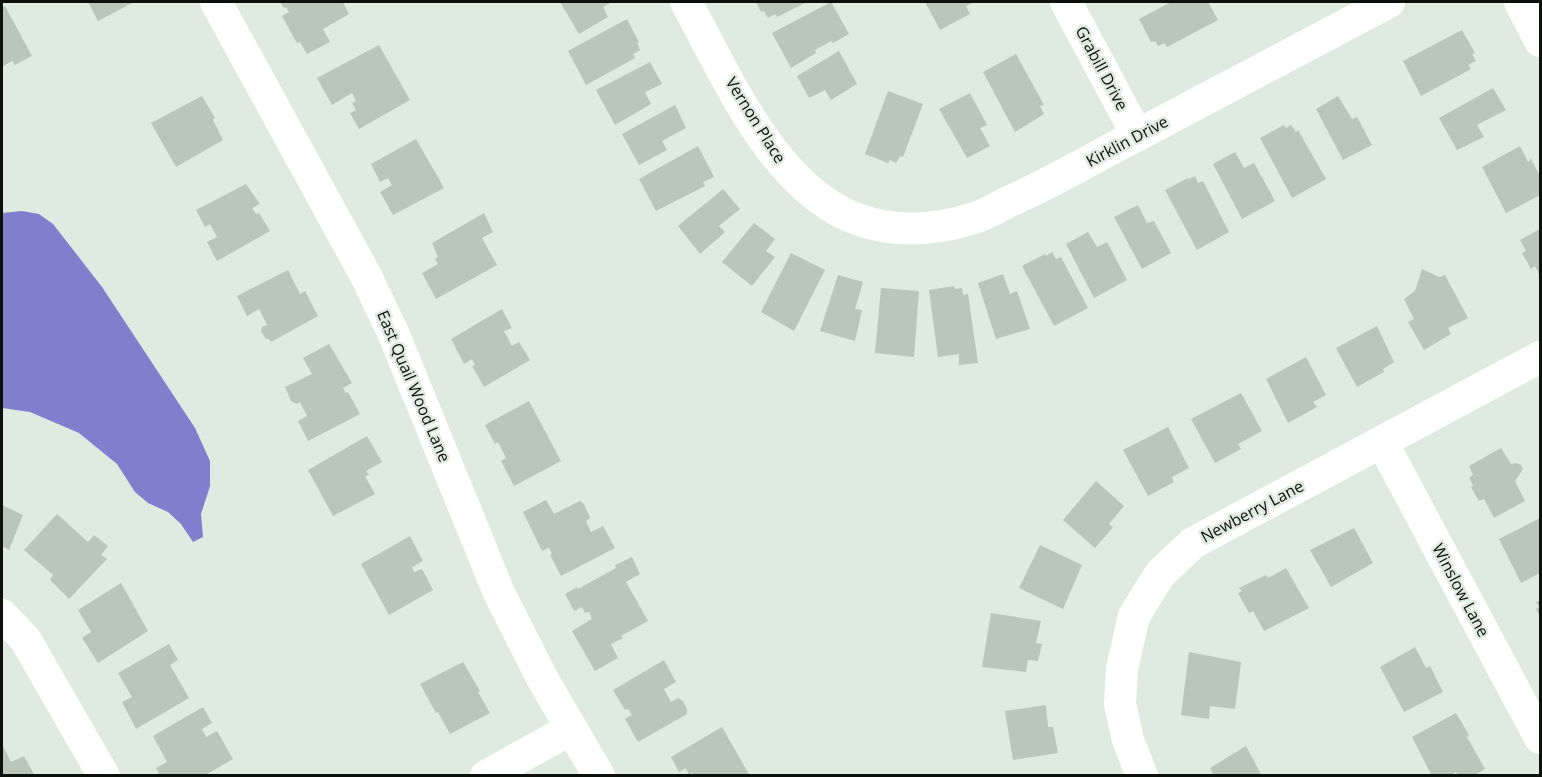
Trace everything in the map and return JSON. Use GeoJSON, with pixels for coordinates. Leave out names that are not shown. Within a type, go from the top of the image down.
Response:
{"type":"FeatureCollection","features":[{"type":"Feature","properties":{"kind":"street","name":"East Quail Wood Lane"},"geometry":{"type":"LineString","coordinates":[[216,2],[366,276],[394,335],[499,593],[542,678],[599,776]]}},
{"type":"Feature","properties":{"kind":"street","name":"Vernon Place"},"geometry":{"type":"LineString","coordinates":[[686,2],[739,97],[765,140],[785,167],[811,192],[842,213],[851,216]]}},
{"type":"Feature","properties":{"kind":"street","name":"Grabill Drive"},"geometry":{"type":"LineString","coordinates":[[1066,2],[1137,135]]}},
{"type":"Feature","properties":{"kind":"street","name":"Kirklin Drive"},"geometry":{"type":"LineString","coordinates":[[851,216],[873,225],[904,228],[937,227],[973,219],[1038,188],[1389,2]]}},
{"type":"Feature","properties":{"kind":"street"},"geometry":{"type":"LineString","coordinates":[[1520,2],[1540,41]]}},
{"type":"Feature","properties":{"kind":"street","name":"Newberry Lane"},"geometry":{"type":"LineString","coordinates":[[1142,776],[1128,740],[1120,704],[1122,669],[1134,616],[1160,574],[1193,543],[1540,357]]}},
{"type":"Feature","properties":{"kind":"street","name":"Winslow Lane"},"geometry":{"type":"LineString","coordinates":[[1382,442],[1540,738]]}},
{"type":"Feature","properties":{"kind":"street"},"geometry":{"type":"LineString","coordinates":[[2,615],[25,639],[104,776]]}},
{"type":"Feature","properties":{"kind":"street"},"geometry":{"type":"LineString","coordinates":[[486,776],[571,729]]}},
{"type":"Feature","properties":{"kind":"shaded area"},"geometry":{"type":"Polygon","coordinates":[[[22,211],[39,214],[53,224],[102,287],[195,428],[210,461],[210,486],[201,514],[203,537],[193,542],[181,524],[168,512],[148,503],[135,492],[117,464],[79,433],[30,412],[2,408],[2,213],[22,211]]]}},
{"type":"Feature","properties":{"kind":"building"},"geometry":{"type":"Polygon","coordinates":[[[88,2],[134,2],[98,21],[88,2]]]}},
{"type":"Feature","properties":{"kind":"building"},"geometry":{"type":"Polygon","coordinates":[[[280,2],[343,2],[349,14],[323,29],[330,42],[307,54],[300,42],[297,43],[282,16],[289,12],[280,2]]]}},
{"type":"Feature","properties":{"kind":"building"},"geometry":{"type":"Polygon","coordinates":[[[560,2],[612,2],[603,7],[608,17],[579,34],[560,2]]]}},
{"type":"Feature","properties":{"kind":"building"},"geometry":{"type":"Polygon","coordinates":[[[756,2],[807,2],[777,17],[775,14],[768,18],[764,11],[761,12],[756,2]]]}},
{"type":"Feature","properties":{"kind":"building"},"geometry":{"type":"Polygon","coordinates":[[[831,2],[849,34],[815,50],[816,53],[791,68],[772,33],[831,2]]]}},
{"type":"Feature","properties":{"kind":"building"},"geometry":{"type":"Polygon","coordinates":[[[925,2],[975,2],[966,6],[970,14],[940,30],[925,2]]]}},
{"type":"Feature","properties":{"kind":"building"},"geometry":{"type":"Polygon","coordinates":[[[1171,2],[1208,2],[1218,20],[1167,47],[1164,43],[1158,46],[1155,41],[1151,42],[1139,19],[1171,2]]]}},
{"type":"Feature","properties":{"kind":"building"},"geometry":{"type":"Polygon","coordinates":[[[5,6],[32,56],[15,65],[12,61],[2,67],[2,8],[5,6]]]}},
{"type":"Feature","properties":{"kind":"building"},"geometry":{"type":"Polygon","coordinates":[[[627,19],[639,42],[637,43],[640,50],[633,54],[635,58],[586,85],[568,51],[627,19]]]}},
{"type":"Feature","properties":{"kind":"building"},"geometry":{"type":"Polygon","coordinates":[[[1462,30],[1475,53],[1472,54],[1476,61],[1468,65],[1471,69],[1421,96],[1403,61],[1462,30]]]}},
{"type":"Feature","properties":{"kind":"building"},"geometry":{"type":"Polygon","coordinates":[[[379,45],[410,100],[359,129],[350,113],[356,110],[352,103],[356,101],[352,93],[332,105],[317,78],[379,45]]]}},
{"type":"Feature","properties":{"kind":"building"},"geometry":{"type":"Polygon","coordinates":[[[839,51],[857,84],[831,100],[825,90],[809,98],[797,76],[839,51]]]}},
{"type":"Feature","properties":{"kind":"building"},"geometry":{"type":"Polygon","coordinates":[[[1016,54],[1044,105],[1040,106],[1044,114],[1015,132],[983,72],[1016,54]]]}},
{"type":"Feature","properties":{"kind":"building"},"geometry":{"type":"Polygon","coordinates":[[[650,62],[662,84],[645,92],[651,104],[615,125],[596,90],[650,62]]]}},
{"type":"Feature","properties":{"kind":"building"},"geometry":{"type":"Polygon","coordinates":[[[1493,88],[1506,110],[1477,125],[1484,137],[1457,150],[1439,118],[1493,88]]]}},
{"type":"Feature","properties":{"kind":"building"},"geometry":{"type":"Polygon","coordinates":[[[888,91],[923,104],[903,157],[900,156],[896,163],[890,160],[888,163],[865,154],[888,91]]]}},
{"type":"Feature","properties":{"kind":"building"},"geometry":{"type":"Polygon","coordinates":[[[970,93],[987,125],[980,128],[990,146],[967,158],[939,109],[970,93]]]}},
{"type":"Feature","properties":{"kind":"building"},"geometry":{"type":"Polygon","coordinates":[[[202,96],[215,118],[213,120],[223,140],[176,167],[151,123],[202,96]]]}},
{"type":"Feature","properties":{"kind":"building"},"geometry":{"type":"Polygon","coordinates":[[[1338,96],[1352,119],[1357,117],[1372,145],[1343,160],[1316,109],[1338,96]]]}},
{"type":"Feature","properties":{"kind":"building"},"geometry":{"type":"Polygon","coordinates":[[[675,105],[686,128],[662,141],[667,150],[639,165],[622,134],[675,105]]]}},
{"type":"Feature","properties":{"kind":"building"},"geometry":{"type":"Polygon","coordinates":[[[1284,125],[1286,128],[1291,125],[1296,132],[1298,130],[1326,179],[1292,198],[1260,138],[1284,125]]]}},
{"type":"Feature","properties":{"kind":"building"},"geometry":{"type":"Polygon","coordinates":[[[416,139],[444,188],[393,215],[380,192],[392,185],[388,178],[380,182],[371,164],[416,139]]]}},
{"type":"Feature","properties":{"kind":"building"},"geometry":{"type":"Polygon","coordinates":[[[698,146],[714,177],[703,182],[705,186],[656,211],[639,179],[698,146]]]}},
{"type":"Feature","properties":{"kind":"building"},"geometry":{"type":"Polygon","coordinates":[[[1520,146],[1528,162],[1531,159],[1540,176],[1540,195],[1506,213],[1482,167],[1520,146]]]}},
{"type":"Feature","properties":{"kind":"building"},"geometry":{"type":"Polygon","coordinates":[[[1235,152],[1244,168],[1254,163],[1275,201],[1242,219],[1213,164],[1235,152]]]}},
{"type":"Feature","properties":{"kind":"building"},"geometry":{"type":"Polygon","coordinates":[[[1195,176],[1198,183],[1203,181],[1229,232],[1197,250],[1165,190],[1195,176]]]}},
{"type":"Feature","properties":{"kind":"building"},"geometry":{"type":"Polygon","coordinates":[[[246,184],[260,204],[252,208],[256,214],[259,213],[270,231],[217,261],[207,242],[217,237],[210,224],[205,227],[196,210],[246,184]]]}},
{"type":"Feature","properties":{"kind":"building"},"geometry":{"type":"Polygon","coordinates":[[[723,189],[740,209],[719,226],[725,232],[700,254],[678,226],[723,189]]]}},
{"type":"Feature","properties":{"kind":"building"},"geometry":{"type":"Polygon","coordinates":[[[1138,205],[1147,223],[1154,221],[1171,253],[1142,269],[1114,217],[1138,205]]]}},
{"type":"Feature","properties":{"kind":"building"},"geometry":{"type":"Polygon","coordinates":[[[484,213],[493,232],[482,238],[497,265],[436,299],[422,273],[438,264],[435,259],[438,257],[432,243],[484,213]]]}},
{"type":"Feature","properties":{"kind":"building"},"geometry":{"type":"Polygon","coordinates":[[[754,223],[775,239],[766,251],[775,257],[752,286],[722,262],[754,223]]]}},
{"type":"Feature","properties":{"kind":"building"},"geometry":{"type":"Polygon","coordinates":[[[1540,229],[1540,276],[1535,266],[1531,269],[1522,253],[1526,251],[1520,240],[1540,229]]]}},
{"type":"Feature","properties":{"kind":"building"},"geometry":{"type":"Polygon","coordinates":[[[1088,232],[1097,247],[1107,242],[1127,280],[1094,298],[1066,244],[1088,232]]]}},
{"type":"Feature","properties":{"kind":"building"},"geometry":{"type":"Polygon","coordinates":[[[1052,252],[1056,259],[1061,257],[1088,308],[1054,326],[1022,266],[1052,252]]]}},
{"type":"Feature","properties":{"kind":"building"},"geometry":{"type":"Polygon","coordinates":[[[791,253],[825,270],[794,331],[761,312],[791,253]]]}},
{"type":"Feature","properties":{"kind":"building"},"geometry":{"type":"Polygon","coordinates":[[[1422,269],[1439,277],[1445,275],[1468,318],[1448,328],[1451,334],[1424,350],[1408,322],[1414,319],[1404,299],[1415,291],[1422,269]]]}},
{"type":"Feature","properties":{"kind":"building"},"geometry":{"type":"Polygon","coordinates":[[[288,270],[300,294],[305,291],[318,316],[271,342],[261,331],[262,327],[267,325],[259,309],[247,316],[237,296],[288,270]]]}},
{"type":"Feature","properties":{"kind":"building"},"geometry":{"type":"Polygon","coordinates":[[[1003,274],[1010,294],[1017,291],[1030,329],[996,339],[978,283],[1003,274]]]}},
{"type":"Feature","properties":{"kind":"building"},"geometry":{"type":"Polygon","coordinates":[[[838,275],[863,282],[855,309],[862,310],[855,341],[820,331],[838,275]]]}},
{"type":"Feature","properties":{"kind":"building"},"geometry":{"type":"Polygon","coordinates":[[[954,286],[955,289],[962,288],[963,295],[968,294],[978,363],[959,365],[959,354],[938,357],[929,290],[954,286]]]}},
{"type":"Feature","properties":{"kind":"building"},"geometry":{"type":"Polygon","coordinates":[[[881,288],[919,291],[914,357],[875,353],[881,288]]]}},
{"type":"Feature","properties":{"kind":"building"},"geometry":{"type":"Polygon","coordinates":[[[502,309],[512,328],[504,331],[512,346],[519,342],[530,360],[484,387],[472,366],[475,365],[472,359],[464,364],[451,339],[502,309]]]}},
{"type":"Feature","properties":{"kind":"building"},"geometry":{"type":"Polygon","coordinates":[[[1377,326],[1394,362],[1383,369],[1384,372],[1357,387],[1336,348],[1377,326]]]}},
{"type":"Feature","properties":{"kind":"building"},"geometry":{"type":"Polygon","coordinates":[[[329,344],[352,383],[343,388],[346,393],[348,392],[360,414],[308,441],[298,421],[307,416],[300,402],[297,404],[291,401],[285,387],[312,374],[303,358],[329,344]]]}},
{"type":"Feature","properties":{"kind":"building"},"geometry":{"type":"Polygon","coordinates":[[[1306,357],[1326,395],[1313,402],[1317,407],[1288,423],[1266,379],[1306,357]]]}},
{"type":"Feature","properties":{"kind":"building"},"geometry":{"type":"Polygon","coordinates":[[[1241,393],[1262,431],[1238,444],[1241,449],[1215,463],[1191,419],[1241,393]]]}},
{"type":"Feature","properties":{"kind":"building"},"geometry":{"type":"Polygon","coordinates":[[[529,401],[561,461],[514,486],[501,461],[506,458],[498,442],[495,444],[485,425],[529,401]]]}},
{"type":"Feature","properties":{"kind":"building"},"geometry":{"type":"Polygon","coordinates":[[[1168,427],[1189,468],[1172,477],[1174,482],[1148,496],[1123,450],[1168,427]]]}},
{"type":"Feature","properties":{"kind":"building"},"geometry":{"type":"Polygon","coordinates":[[[367,436],[382,462],[366,471],[369,475],[365,476],[375,494],[333,516],[308,470],[367,436]]]}},
{"type":"Feature","properties":{"kind":"building"},"geometry":{"type":"Polygon","coordinates":[[[1501,448],[1511,464],[1521,465],[1523,469],[1515,481],[1525,501],[1494,518],[1484,499],[1479,501],[1471,487],[1473,485],[1469,478],[1473,475],[1469,466],[1501,448]]]}},
{"type":"Feature","properties":{"kind":"building"},"geometry":{"type":"Polygon","coordinates":[[[1096,481],[1124,506],[1109,524],[1113,527],[1095,548],[1063,520],[1096,481]]]}},
{"type":"Feature","properties":{"kind":"building"},"geometry":{"type":"Polygon","coordinates":[[[546,500],[554,514],[580,501],[584,504],[590,518],[586,521],[591,532],[603,526],[615,548],[561,576],[550,555],[552,554],[549,548],[542,551],[523,512],[546,500]]]}},
{"type":"Feature","properties":{"kind":"building"},"geometry":{"type":"Polygon","coordinates":[[[2,505],[23,515],[9,550],[2,546],[2,505]]]}},
{"type":"Feature","properties":{"kind":"building"},"geometry":{"type":"Polygon","coordinates":[[[57,514],[88,542],[94,535],[108,546],[101,555],[107,559],[69,599],[50,580],[53,575],[24,550],[57,514]]]}},
{"type":"Feature","properties":{"kind":"building"},"geometry":{"type":"Polygon","coordinates":[[[1540,518],[1540,573],[1521,583],[1499,539],[1540,518]]]}},
{"type":"Feature","properties":{"kind":"building"},"geometry":{"type":"Polygon","coordinates":[[[1354,528],[1373,563],[1331,587],[1310,550],[1354,528]]]}},
{"type":"Feature","properties":{"kind":"building"},"geometry":{"type":"Polygon","coordinates":[[[410,536],[423,561],[412,567],[414,572],[422,569],[433,590],[389,615],[361,564],[410,536]]]}},
{"type":"Feature","properties":{"kind":"building"},"geometry":{"type":"Polygon","coordinates":[[[1040,545],[1082,565],[1063,609],[1019,588],[1040,545]]]}},
{"type":"Feature","properties":{"kind":"building"},"geometry":{"type":"Polygon","coordinates":[[[632,557],[640,574],[626,582],[648,621],[611,644],[618,658],[595,671],[572,631],[592,619],[589,612],[585,613],[582,607],[574,611],[565,594],[577,587],[578,589],[632,557]]]}},
{"type":"Feature","properties":{"kind":"building"},"geometry":{"type":"Polygon","coordinates":[[[1286,568],[1309,608],[1264,631],[1253,611],[1249,613],[1238,593],[1242,591],[1239,588],[1266,575],[1268,578],[1286,568]]]}},
{"type":"Feature","properties":{"kind":"building"},"geometry":{"type":"Polygon","coordinates":[[[121,583],[148,631],[98,663],[82,638],[91,632],[78,610],[121,583]]]}},
{"type":"Feature","properties":{"kind":"building"},"geometry":{"type":"Polygon","coordinates":[[[1540,600],[1540,617],[1536,609],[1539,607],[1536,602],[1540,600]]]}},
{"type":"Feature","properties":{"kind":"building"},"geometry":{"type":"Polygon","coordinates":[[[991,613],[1041,621],[1036,643],[1042,644],[1038,661],[1028,660],[1026,672],[982,667],[991,613]]]}},
{"type":"Feature","properties":{"kind":"building"},"geometry":{"type":"Polygon","coordinates":[[[169,644],[178,660],[170,665],[189,698],[136,729],[122,702],[132,697],[118,673],[169,644]]]}},
{"type":"Feature","properties":{"kind":"building"},"geometry":{"type":"Polygon","coordinates":[[[1415,647],[1426,668],[1430,666],[1443,692],[1404,712],[1380,667],[1415,647]]]}},
{"type":"Feature","properties":{"kind":"building"},"geometry":{"type":"Polygon","coordinates":[[[1189,652],[1241,662],[1235,709],[1210,706],[1209,719],[1181,715],[1189,652]]]}},
{"type":"Feature","properties":{"kind":"building"},"geometry":{"type":"Polygon","coordinates":[[[664,660],[676,682],[664,689],[671,702],[678,698],[683,701],[687,714],[638,742],[625,719],[632,715],[628,709],[625,710],[613,690],[664,660]]]}},
{"type":"Feature","properties":{"kind":"building"},"geometry":{"type":"Polygon","coordinates":[[[463,662],[490,713],[450,734],[420,684],[463,662]]]}},
{"type":"Feature","properties":{"kind":"building"},"geometry":{"type":"Polygon","coordinates":[[[1046,705],[1048,727],[1053,727],[1058,753],[1013,760],[1005,711],[1046,705]]]}},
{"type":"Feature","properties":{"kind":"building"},"geometry":{"type":"Polygon","coordinates":[[[203,707],[212,723],[202,729],[206,737],[217,731],[233,759],[204,776],[160,776],[156,768],[167,762],[153,736],[203,707]]]}},
{"type":"Feature","properties":{"kind":"building"},"geometry":{"type":"Polygon","coordinates":[[[1456,713],[1485,769],[1473,776],[1458,776],[1456,772],[1449,776],[1432,776],[1412,737],[1456,713]]]}},
{"type":"Feature","properties":{"kind":"building"},"geometry":{"type":"Polygon","coordinates":[[[722,727],[750,776],[694,776],[692,773],[689,775],[686,768],[679,772],[671,757],[722,727]]]}},
{"type":"Feature","properties":{"kind":"building"},"geometry":{"type":"Polygon","coordinates":[[[2,744],[11,762],[24,756],[35,776],[2,776],[2,744]]]}},
{"type":"Feature","properties":{"kind":"building"},"geometry":{"type":"Polygon","coordinates":[[[1246,746],[1262,776],[1214,776],[1210,768],[1246,746]]]}}]}
